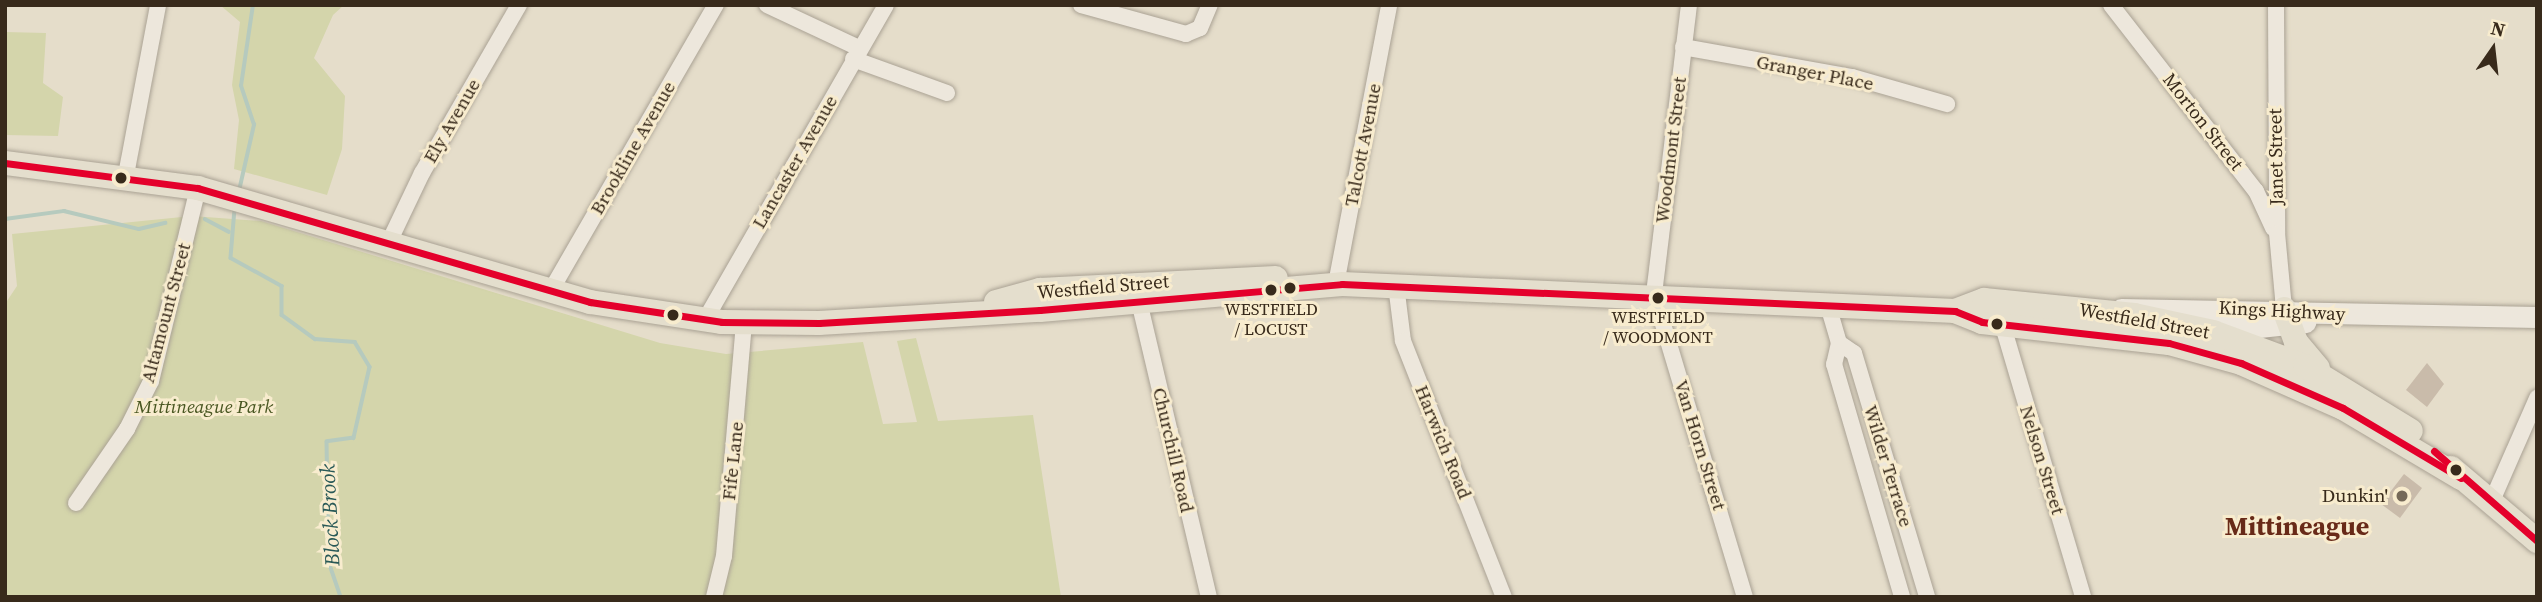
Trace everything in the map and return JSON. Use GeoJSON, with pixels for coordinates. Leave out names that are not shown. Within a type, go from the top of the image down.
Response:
{"type":"FeatureCollection","features":[{"type":"Feature","properties":{"kind":"main road","name":"Westfield Street"},"geometry":{"type":"LineString","coordinates":[[5,163],[126,175],[198,188],[390,240],[550,292],[622,310],[744,323],[955,312],[1040,290],[1137,294],[1336,284],[1654,294],[1955,311],[2002,323],[2141,338],[2241,363],[2343,408],[2461,478]]}},
{"type":"Feature","properties":{"kind":"main road","name":"Westfield Street"},"geometry":{"type":"LineString","coordinates":[[1955,311],[1984,300],[2102,311],[2213,332],[2332,380],[2395,419],[2537,541]]}},
{"type":"Feature","properties":{"kind":"main road","name":"Kings Highway"},"geometry":{"type":"LineString","coordinates":[[2102,311],[2143,305],[2286,316],[2537,317]]}},
{"type":"Feature","properties":{"kind":"main road","name":"Kings Highway"},"geometry":{"type":"LineString","coordinates":[[2213,332],[2286,316]]}},
{"type":"Feature","properties":{"kind":"main road"},"geometry":{"type":"LineString","coordinates":[[2286,316],[2304,352],[2332,380]]}},
{"type":"Feature","properties":{"kind":"street"},"geometry":{"type":"LineString","coordinates":[[126,175],[158,5]]}},
{"type":"Feature","properties":{"kind":"street","name":"Ely Avenue"},"geometry":{"type":"LineString","coordinates":[[390,240],[422,173],[519,5]]}},
{"type":"Feature","properties":{"kind":"street","name":"Brookline Avenue"},"geometry":{"type":"LineString","coordinates":[[550,292],[716,5]]}},
{"type":"Feature","properties":{"kind":"street"},"geometry":{"type":"LineString","coordinates":[[767,5],[856,54],[947,93]]}},
{"type":"Feature","properties":{"kind":"street","name":"Lancaster Avenue"},"geometry":{"type":"LineString","coordinates":[[705,320],[886,5]]}},
{"type":"Feature","properties":{"kind":"street"},"geometry":{"type":"LineString","coordinates":[[1081,5],[1186,34],[1200,28],[1210,5]]}},
{"type":"Feature","properties":{"kind":"street","name":"Talcott Avenue"},"geometry":{"type":"LineString","coordinates":[[1336,284],[1389,5]]}},
{"type":"Feature","properties":{"kind":"street","name":"Woodmont Street"},"geometry":{"type":"LineString","coordinates":[[1654,294],[1689,5]]}},
{"type":"Feature","properties":{"kind":"street","name":"Morton Street"},"geometry":{"type":"LineString","coordinates":[[2111,5],[2256,191],[2277,247]]}},
{"type":"Feature","properties":{"kind":"street","name":"Janet Street"},"geometry":{"type":"LineString","coordinates":[[2276,5],[2277,247],[2286,316]]}},
{"type":"Feature","properties":{"kind":"street","name":"Granger Place"},"geometry":{"type":"LineString","coordinates":[[1683,47],[1852,77],[1947,104]]}},
{"type":"Feature","properties":{"kind":"street","name":"Altamount Street"},"geometry":{"type":"LineString","coordinates":[[76,503],[127,429],[151,380],[198,188]]}},
{"type":"Feature","properties":{"kind":"street","name":"Harwich Road"},"geometry":{"type":"LineString","coordinates":[[1396,285],[1403,341],[1504,597]]}},
{"type":"Feature","properties":{"kind":"street","name":"Churchill Road"},"geometry":{"type":"LineString","coordinates":[[1137,294],[1209,597]]}},
{"type":"Feature","properties":{"kind":"street","name":"Van Horn Street"},"geometry":{"type":"LineString","coordinates":[[1654,294],[1745,597]]}},
{"type":"Feature","properties":{"kind":"street","name":"Wilder Terrace"},"geometry":{"type":"LineString","coordinates":[[1827,302],[1839,343],[1834,364],[1902,597]]}},
{"type":"Feature","properties":{"kind":"street","name":"Fife Lane"},"geometry":{"type":"LineString","coordinates":[[714,597],[724,556],[744,323]]}},
{"type":"Feature","properties":{"kind":"street","name":"Nelson Street"},"geometry":{"type":"LineString","coordinates":[[2002,323],[2083,597]]}},
{"type":"Feature","properties":{"kind":"street","name":"Wilder Terrace"},"geometry":{"type":"LineString","coordinates":[[1839,343],[1854,354],[1927,597]]}},
{"type":"Feature","properties":{"kind":"street"},"geometry":{"type":"LineString","coordinates":[[2491,503],[2537,398]]}},
{"type":"Feature","properties":{"kind":"street"},"geometry":{"type":"LineString","coordinates":[[1876,507],[1899,502]]}},
{"type":"Feature","properties":{"kind":"green space"},"geometry":{"type":"Polygon","coordinates":[[[220,5],[344,5],[333,15],[314,58],[345,96],[342,149],[327,195],[234,169],[239,120],[232,85],[240,22],[220,5]]]}},
{"type":"Feature","properties":{"kind":"green space"},"geometry":{"type":"Polygon","coordinates":[[[5,32],[46,33],[43,83],[63,97],[58,136],[5,135],[5,32]]]}},
{"type":"Feature","properties":{"kind":"green space","name":"Mittineague Park"},"geometry":{"type":"Polygon","coordinates":[[[192,216],[261,221],[660,343],[726,354],[863,342],[883,424],[917,422],[897,341],[916,338],[938,421],[1033,415],[1061,597],[5,597],[5,304],[17,286],[12,234],[192,216]]]}},
{"type":"Feature","properties":{"kind":"building"},"geometry":{"type":"Polygon","coordinates":[[[2427,363],[2444,384],[2427,407],[2406,390],[2427,363]]]}},
{"type":"Feature","properties":{"kind":"building","name":"Dunkin'"},"geometry":{"type":"Polygon","coordinates":[[[2404,474],[2422,488],[2400,518],[2381,504],[2404,474]]]}},
{"type":"Feature","properties":{"kind":"waterway","name":"Block Brook"},"geometry":{"type":"LineString","coordinates":[[239,191],[254,125],[241,86],[253,5]]}},
{"type":"Feature","properties":{"kind":"waterway","name":"Block Brook"},"geometry":{"type":"LineString","coordinates":[[235,209],[231,258],[282,286],[282,315],[315,339],[355,342],[370,367],[354,438],[327,442],[329,562],[341,597]]}},
{"type":"Feature","properties":{"kind":"waterway"},"geometry":{"type":"LineString","coordinates":[[5,219],[64,211],[139,229],[165,223]]}},
{"type":"Feature","properties":{"kind":"waterway"},"geometry":{"type":"LineString","coordinates":[[205,219],[229,232]]}},
{"type":"Feature","properties":{"kind":"transit line"},"geometry":{"type":"LineString","coordinates":[[5,163],[198,188],[590,302],[722,322],[819,323],[1040,310],[1342,284],[1955,311],[1982,322],[2169,343],[2241,363],[2343,408],[2461,478]]}},
{"type":"Feature","properties":{"kind":"transit line"},"geometry":{"type":"LineString","coordinates":[[2434,451],[2537,541]]}},
{"type":"Feature","properties":{"kind":"place","name":"WESTFIELD / LOCUST"},"geometry":{"type":"Point","coordinates":[1271,290]}},
{"type":"Feature","properties":{"kind":"place","name":"WESTFIELD / WOODMONT"},"geometry":{"type":"Point","coordinates":[1658,298]}},
{"type":"Feature","properties":{"kind":"place","name":"Dunkin'"},"geometry":{"type":"Point","coordinates":[2402,496]}},
{"type":"Feature","properties":{"kind":"district","name":"Mittineague"},"geometry":{"type":"Point","coordinates":[2297,527]}}]}
